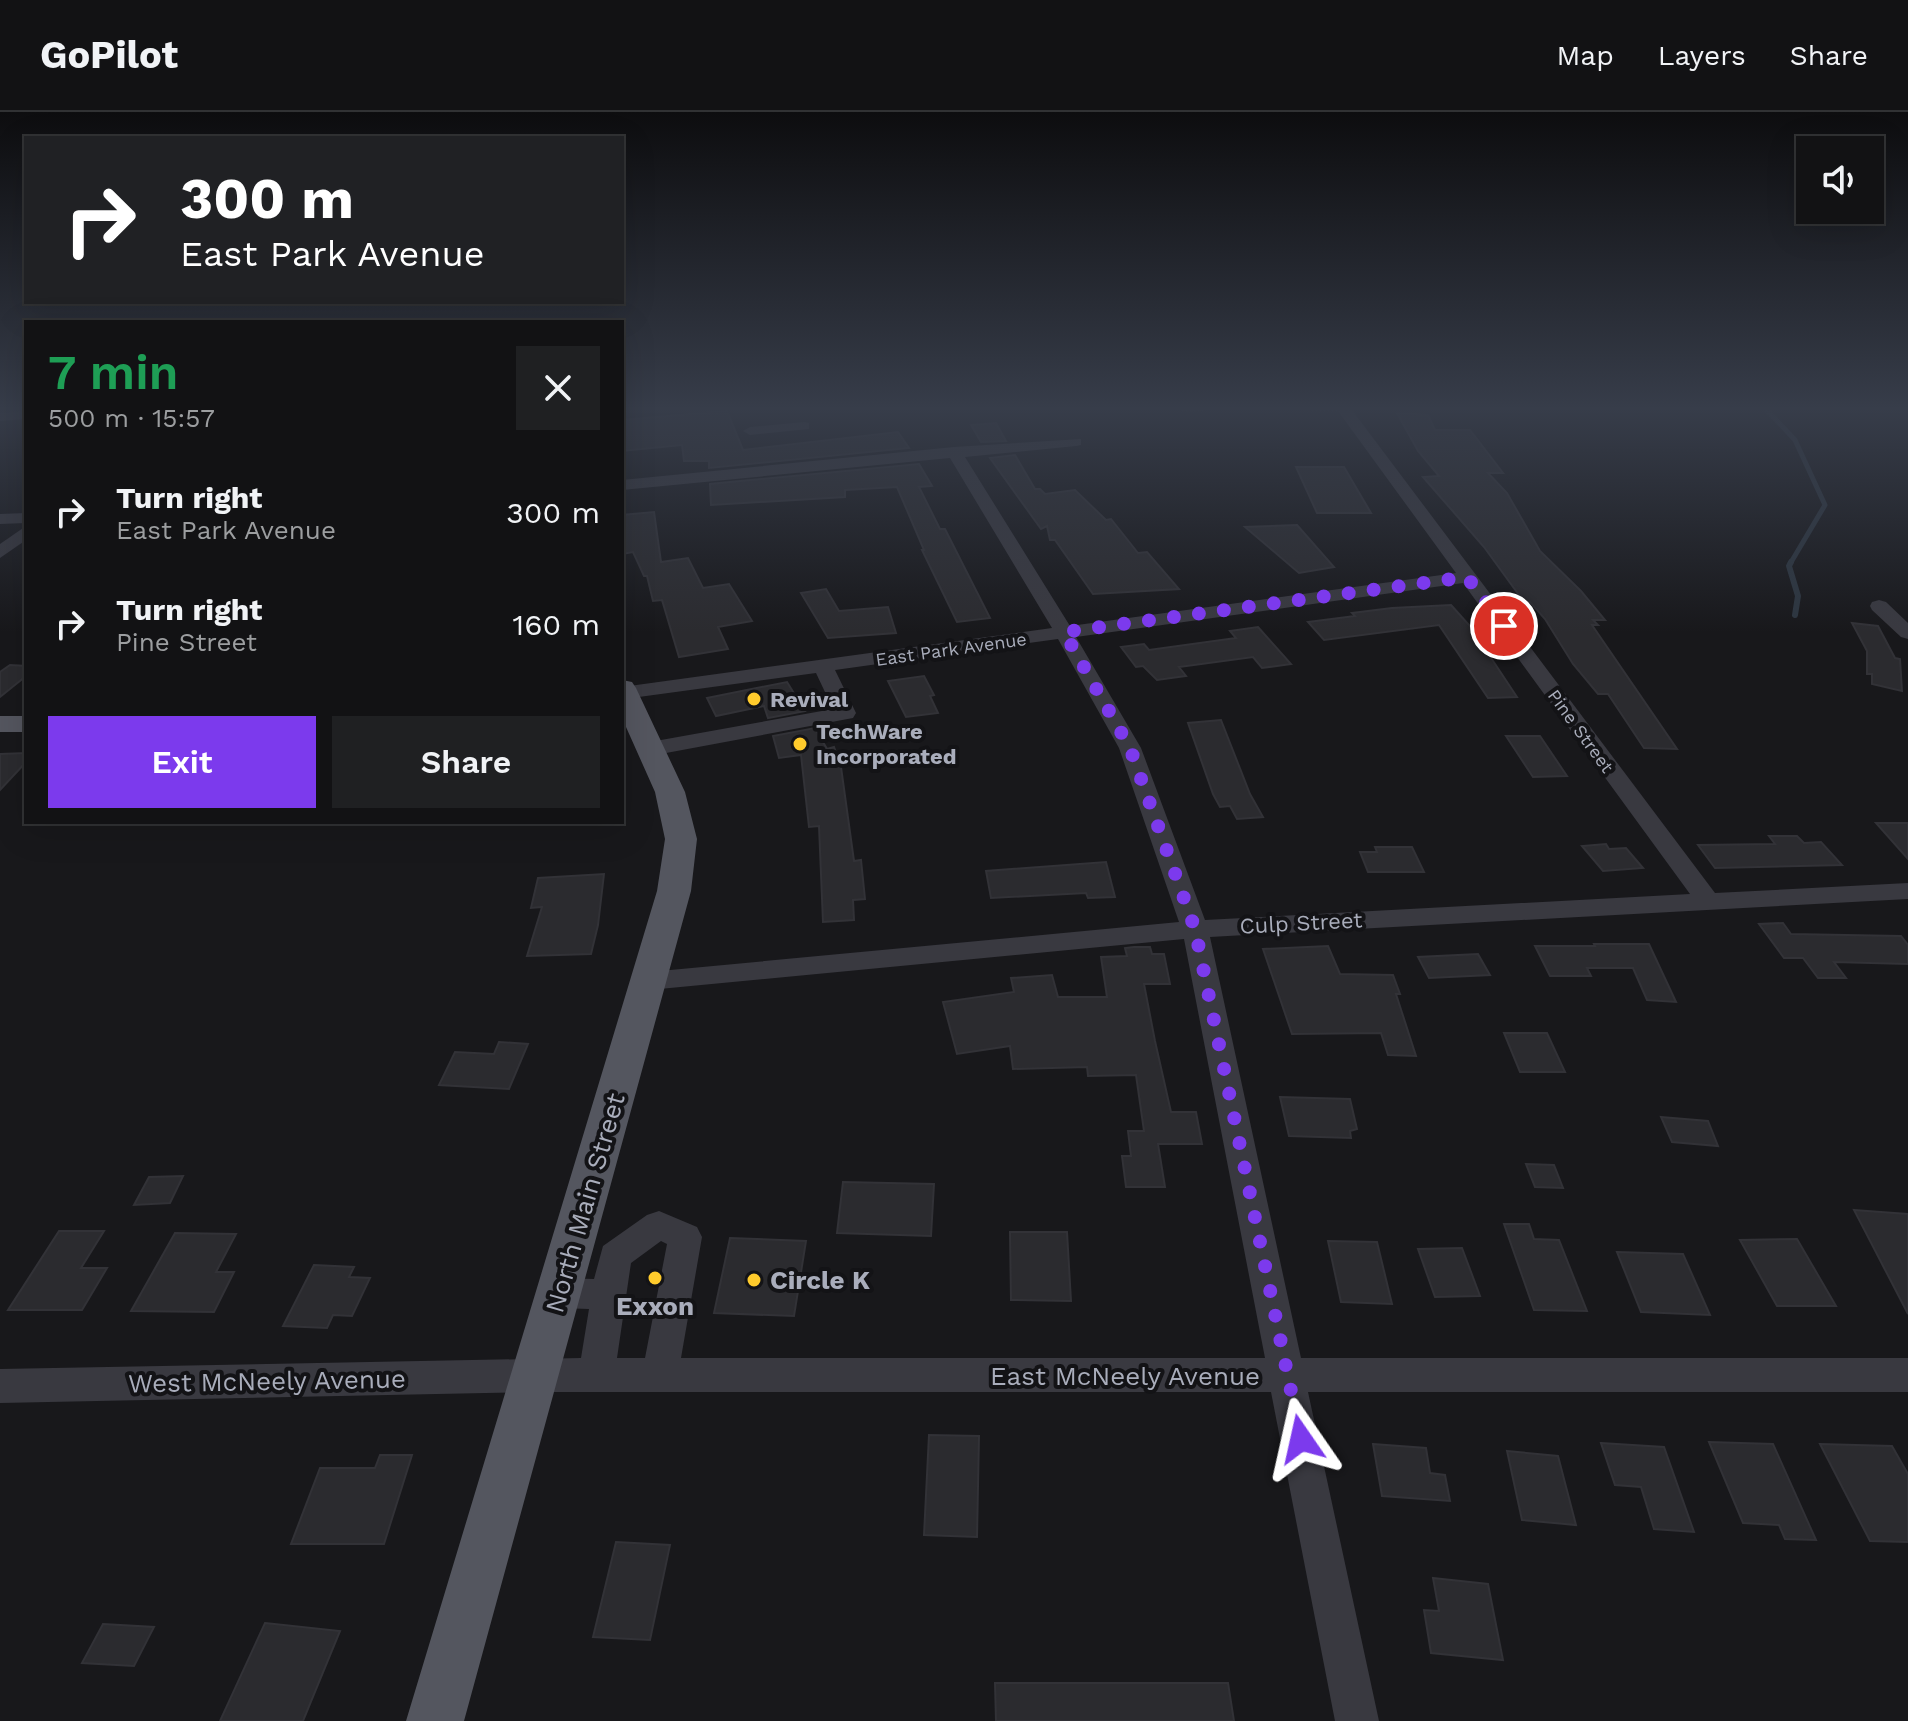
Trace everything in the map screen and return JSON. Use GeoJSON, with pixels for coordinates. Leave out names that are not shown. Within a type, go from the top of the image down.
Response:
{"type":"FeatureCollection","features":[{"type":"Feature","properties":{"kind":"main road","name":"North Main Street"},"geometry":{"type":"LineString","coordinates":[[435,1721],[674,891],[681,839],[670,792],[624,693]]}},
{"type":"Feature","properties":{"kind":"main road"},"geometry":{"type":"LineString","coordinates":[[0,724],[24,724]]}},
{"type":"Feature","properties":{"kind":"street"},"geometry":{"type":"LineString","coordinates":[[624,485],[661,481]]}},
{"type":"Feature","properties":{"kind":"street"},"geometry":{"type":"LineString","coordinates":[[972,481],[1130,748],[1195,929],[1357,1721]]}},
{"type":"Feature","properties":{"kind":"street","name":"Pine Street"},"geometry":{"type":"LineString","coordinates":[[1396,481],[1708,901]]}},
{"type":"Feature","properties":{"kind":"street"},"geometry":{"type":"LineString","coordinates":[[0,519],[24,518]]}},
{"type":"Feature","properties":{"kind":"street"},"geometry":{"type":"LineString","coordinates":[[0,553],[24,533]]}},
{"type":"Feature","properties":{"kind":"street","name":"East Park Avenue"},"geometry":{"type":"LineString","coordinates":[[624,691],[824,668],[1467,577]]}},
{"type":"Feature","properties":{"kind":"street"},"geometry":{"type":"LineString","coordinates":[[1879,606],[1908,633]]}},
{"type":"Feature","properties":{"kind":"street"},"geometry":{"type":"LineString","coordinates":[[650,749],[845,713],[824,668]]}},
{"type":"Feature","properties":{"kind":"street","name":"Culp Street"},"geometry":{"type":"LineString","coordinates":[[649,981],[1195,929],[1908,891]]}},
{"type":"Feature","properties":{"kind":"street"},"geometry":{"type":"LineString","coordinates":[[596,1376],[615,1256],[659,1225],[685,1237],[660,1376]]}},
{"type":"Feature","properties":{"kind":"street"},"geometry":{"type":"LineString","coordinates":[[559,1293],[609,1294]]}},
{"type":"Feature","properties":{"kind":"street","name":"East McNeely Avenue"},"geometry":{"type":"LineString","coordinates":[[535,1375],[1908,1375]]}},
{"type":"Feature","properties":{"kind":"street","name":"West McNeely Avenue"},"geometry":{"type":"LineString","coordinates":[[0,1386],[535,1375]]}},
{"type":"Feature","properties":{"kind":"building"},"geometry":{"type":"Polygon","coordinates":[[[740,481],[929,481],[932,486],[919,487],[940,529],[945,529],[990,618],[957,622],[922,550],[897,487],[845,490],[845,497],[711,505],[710,484],[740,481]]]}},
{"type":"Feature","properties":{"kind":"building"},"geometry":{"type":"Polygon","coordinates":[[[1007,481],[1030,481],[1035,489],[1045,494],[1075,490],[1106,520],[1111,519],[1138,553],[1147,552],[1179,589],[1093,594],[1055,540],[1050,540],[1047,526],[1041,529],[1007,481]]]}},
{"type":"Feature","properties":{"kind":"building"},"geometry":{"type":"Polygon","coordinates":[[[1302,481],[1352,481],[1371,513],[1317,513],[1302,481]]]}},
{"type":"Feature","properties":{"kind":"building"},"geometry":{"type":"Polygon","coordinates":[[[1427,481],[1496,481],[1507,493],[1540,551],[1581,591],[1605,620],[1593,620],[1598,625],[1592,625],[1677,749],[1644,748],[1608,694],[1598,694],[1573,664],[1545,619],[1530,602],[1524,602],[1484,547],[1427,481]]]}},
{"type":"Feature","properties":{"kind":"building"},"geometry":{"type":"Polygon","coordinates":[[[654,512],[661,562],[688,558],[703,588],[729,584],[752,621],[718,627],[728,649],[679,657],[662,600],[653,601],[647,576],[644,576],[633,552],[624,554],[624,515],[654,512]]]}},
{"type":"Feature","properties":{"kind":"building"},"geometry":{"type":"Polygon","coordinates":[[[1297,525],[1334,567],[1299,573],[1245,527],[1297,525]]]}},
{"type":"Feature","properties":{"kind":"building"},"geometry":{"type":"Polygon","coordinates":[[[826,589],[839,611],[888,607],[896,633],[828,638],[801,593],[826,589]]]}},
{"type":"Feature","properties":{"kind":"building"},"geometry":{"type":"Polygon","coordinates":[[[1451,605],[1470,626],[1517,697],[1488,698],[1439,625],[1324,640],[1308,622],[1392,608],[1451,605]]]}},
{"type":"Feature","properties":{"kind":"building"},"geometry":{"type":"Polygon","coordinates":[[[1852,623],[1878,626],[1895,658],[1900,659],[1902,691],[1872,684],[1872,674],[1867,674],[1867,651],[1852,623]]]}},
{"type":"Feature","properties":{"kind":"building"},"geometry":{"type":"Polygon","coordinates":[[[1258,627],[1291,664],[1262,668],[1253,657],[1179,667],[1186,676],[1157,680],[1143,666],[1136,667],[1121,647],[1144,644],[1149,650],[1236,638],[1230,631],[1258,627]]]}},
{"type":"Feature","properties":{"kind":"building"},"geometry":{"type":"Polygon","coordinates":[[[10,665],[24,666],[24,678],[0,697],[0,672],[10,665]]]}},
{"type":"Feature","properties":{"kind":"building"},"geometry":{"type":"Polygon","coordinates":[[[924,676],[934,695],[930,696],[938,713],[906,717],[888,681],[924,676]]]}},
{"type":"Feature","properties":{"kind":"building"},"geometry":{"type":"Polygon","coordinates":[[[787,682],[805,711],[768,718],[764,706],[716,716],[707,698],[787,682]]]}},
{"type":"Feature","properties":{"kind":"building"},"geometry":{"type":"Polygon","coordinates":[[[1221,720],[1250,794],[1263,817],[1237,819],[1230,806],[1220,807],[1213,794],[1188,723],[1221,720]]]}},
{"type":"Feature","properties":{"kind":"building"},"geometry":{"type":"Polygon","coordinates":[[[815,728],[827,749],[834,747],[841,767],[854,861],[861,860],[865,899],[853,900],[854,920],[823,922],[819,826],[809,827],[801,755],[779,758],[773,736],[815,728]]]}},
{"type":"Feature","properties":{"kind":"building"},"geometry":{"type":"Polygon","coordinates":[[[1506,736],[1540,736],[1567,776],[1533,777],[1506,736]]]}},
{"type":"Feature","properties":{"kind":"building"},"geometry":{"type":"Polygon","coordinates":[[[24,753],[24,764],[0,790],[0,754],[24,753]]]}},
{"type":"Feature","properties":{"kind":"building"},"geometry":{"type":"Polygon","coordinates":[[[1876,823],[1908,823],[1908,859],[1876,823]]]}},
{"type":"Feature","properties":{"kind":"building"},"geometry":{"type":"Polygon","coordinates":[[[1769,836],[1797,836],[1804,843],[1821,842],[1842,865],[1715,868],[1698,845],[1775,844],[1769,836]]]}},
{"type":"Feature","properties":{"kind":"building"},"geometry":{"type":"Polygon","coordinates":[[[1606,844],[1609,849],[1626,848],[1643,868],[1603,871],[1582,846],[1606,844]]]}},
{"type":"Feature","properties":{"kind":"building"},"geometry":{"type":"Polygon","coordinates":[[[1375,847],[1412,847],[1424,872],[1368,872],[1360,852],[1377,852],[1375,847]]]}},
{"type":"Feature","properties":{"kind":"building"},"geometry":{"type":"Polygon","coordinates":[[[1106,862],[1115,897],[1088,898],[1086,893],[991,898],[986,871],[1106,862]]]}},
{"type":"Feature","properties":{"kind":"building"},"geometry":{"type":"Polygon","coordinates":[[[604,874],[591,954],[527,956],[542,907],[531,908],[538,878],[604,874]]]}},
{"type":"Feature","properties":{"kind":"building"},"geometry":{"type":"Polygon","coordinates":[[[1783,923],[1791,934],[1901,936],[1908,945],[1908,964],[1834,962],[1846,978],[1818,978],[1803,958],[1784,958],[1759,924],[1783,923]]]}},
{"type":"Feature","properties":{"kind":"building"},"geometry":{"type":"Polygon","coordinates":[[[1649,944],[1676,1002],[1647,1000],[1633,968],[1587,968],[1591,976],[1550,976],[1535,946],[1649,944]]]}},
{"type":"Feature","properties":{"kind":"building"},"geometry":{"type":"Polygon","coordinates":[[[1328,946],[1340,974],[1393,975],[1416,1056],[1388,1055],[1381,1033],[1292,1034],[1263,949],[1328,946]]]}},
{"type":"Feature","properties":{"kind":"building"},"geometry":{"type":"Polygon","coordinates":[[[1150,947],[1152,954],[1164,954],[1170,984],[1144,984],[1155,1041],[1171,1112],[1196,1112],[1202,1144],[1158,1144],[1165,1187],[1126,1187],[1122,1156],[1131,1156],[1128,1131],[1144,1131],[1136,1075],[1088,1076],[1087,1067],[1013,1069],[1010,1046],[957,1054],[943,1002],[1014,992],[1011,978],[1052,975],[1058,997],[1107,997],[1101,957],[1127,956],[1125,948],[1150,947]]]}},
{"type":"Feature","properties":{"kind":"building"},"geometry":{"type":"Polygon","coordinates":[[[1478,954],[1490,975],[1429,978],[1418,957],[1478,954]]]}},
{"type":"Feature","properties":{"kind":"building"},"geometry":{"type":"Polygon","coordinates":[[[1504,1033],[1547,1033],[1565,1072],[1520,1072],[1504,1033]]]}},
{"type":"Feature","properties":{"kind":"building"},"geometry":{"type":"Polygon","coordinates":[[[499,1042],[528,1044],[509,1089],[439,1085],[455,1052],[494,1054],[499,1042]]]}},
{"type":"Feature","properties":{"kind":"building"},"geometry":{"type":"Polygon","coordinates":[[[1280,1097],[1350,1099],[1357,1129],[1350,1131],[1351,1138],[1289,1136],[1280,1097]]]}},
{"type":"Feature","properties":{"kind":"building"},"geometry":{"type":"Polygon","coordinates":[[[1661,1117],[1708,1121],[1718,1146],[1672,1142],[1661,1117]]]}},
{"type":"Feature","properties":{"kind":"building"},"geometry":{"type":"Polygon","coordinates":[[[1526,1164],[1554,1165],[1563,1188],[1535,1187],[1526,1164]]]}},
{"type":"Feature","properties":{"kind":"building"},"geometry":{"type":"Polygon","coordinates":[[[183,1176],[170,1203],[134,1205],[149,1177],[183,1176]]]}},
{"type":"Feature","properties":{"kind":"building"},"geometry":{"type":"Polygon","coordinates":[[[843,1182],[934,1184],[931,1236],[837,1233],[843,1182]]]}},
{"type":"Feature","properties":{"kind":"building"},"geometry":{"type":"Polygon","coordinates":[[[1854,1210],[1908,1214],[1908,1314],[1854,1210]]]}},
{"type":"Feature","properties":{"kind":"building"},"geometry":{"type":"Polygon","coordinates":[[[1504,1224],[1529,1224],[1534,1239],[1559,1240],[1587,1311],[1534,1310],[1504,1224]]]}},
{"type":"Feature","properties":{"kind":"building"},"geometry":{"type":"Polygon","coordinates":[[[59,1231],[104,1231],[81,1268],[107,1268],[82,1310],[8,1310],[59,1231]]]}},
{"type":"Feature","properties":{"kind":"building"},"geometry":{"type":"Polygon","coordinates":[[[1010,1232],[1067,1232],[1071,1301],[1011,1300],[1010,1232]]]}},
{"type":"Feature","properties":{"kind":"building"},"geometry":{"type":"Polygon","coordinates":[[[175,1233],[236,1234],[216,1272],[234,1272],[214,1312],[131,1311],[175,1233]]]}},
{"type":"Feature","properties":{"kind":"building"},"geometry":{"type":"Polygon","coordinates":[[[730,1238],[806,1241],[794,1316],[714,1313],[730,1238]]]}},
{"type":"Feature","properties":{"kind":"building"},"geometry":{"type":"Polygon","coordinates":[[[1797,1239],[1836,1306],[1777,1306],[1740,1240],[1797,1239]]]}},
{"type":"Feature","properties":{"kind":"building"},"geometry":{"type":"Polygon","coordinates":[[[1328,1241],[1377,1242],[1392,1304],[1341,1302],[1328,1241]]]}},
{"type":"Feature","properties":{"kind":"building"},"geometry":{"type":"Polygon","coordinates":[[[1462,1248],[1480,1296],[1435,1297],[1418,1249],[1462,1248]]]}},
{"type":"Feature","properties":{"kind":"building"},"geometry":{"type":"Polygon","coordinates":[[[1617,1252],[1683,1254],[1710,1315],[1641,1312],[1617,1252]]]}},
{"type":"Feature","properties":{"kind":"building"},"geometry":{"type":"Polygon","coordinates":[[[314,1265],[354,1267],[349,1277],[370,1278],[352,1316],[333,1315],[327,1328],[283,1326],[314,1265]]]}},
{"type":"Feature","properties":{"kind":"building"},"geometry":{"type":"Polygon","coordinates":[[[929,1435],[979,1436],[977,1537],[924,1535],[929,1435]]]}},
{"type":"Feature","properties":{"kind":"building"},"geometry":{"type":"Polygon","coordinates":[[[1709,1442],[1773,1444],[1816,1540],[1785,1539],[1779,1525],[1743,1523],[1709,1442]]]}},
{"type":"Feature","properties":{"kind":"building"},"geometry":{"type":"Polygon","coordinates":[[[1601,1443],[1664,1447],[1694,1532],[1654,1529],[1641,1487],[1615,1485],[1601,1443]]]}},
{"type":"Feature","properties":{"kind":"building"},"geometry":{"type":"Polygon","coordinates":[[[1373,1444],[1426,1448],[1430,1473],[1445,1475],[1450,1501],[1382,1496],[1373,1444]]]}},
{"type":"Feature","properties":{"kind":"building"},"geometry":{"type":"Polygon","coordinates":[[[1820,1444],[1892,1446],[1908,1474],[1908,1542],[1870,1541],[1820,1444]]]}},
{"type":"Feature","properties":{"kind":"building"},"geometry":{"type":"Polygon","coordinates":[[[1507,1451],[1558,1456],[1576,1525],[1522,1520],[1507,1451]]]}},
{"type":"Feature","properties":{"kind":"building"},"geometry":{"type":"Polygon","coordinates":[[[380,1455],[412,1455],[384,1544],[291,1544],[320,1468],[375,1468],[380,1455]]]}},
{"type":"Feature","properties":{"kind":"building"},"geometry":{"type":"Polygon","coordinates":[[[616,1542],[670,1545],[650,1640],[593,1637],[616,1542]]]}},
{"type":"Feature","properties":{"kind":"building"},"geometry":{"type":"Polygon","coordinates":[[[1433,1578],[1488,1584],[1503,1660],[1431,1653],[1424,1610],[1439,1611],[1433,1578]]]}},
{"type":"Feature","properties":{"kind":"building"},"geometry":{"type":"Polygon","coordinates":[[[265,1623],[340,1631],[303,1721],[220,1721],[265,1623]]]}},
{"type":"Feature","properties":{"kind":"building"},"geometry":{"type":"Polygon","coordinates":[[[103,1624],[154,1627],[134,1666],[82,1663],[103,1624]]]}},
{"type":"Feature","properties":{"kind":"building"},"geometry":{"type":"Polygon","coordinates":[[[995,1683],[1228,1683],[1234,1721],[996,1721],[995,1683]]]}},
{"type":"Feature","properties":{"kind":"waterway"},"geometry":{"type":"LineString","coordinates":[[1790,564],[1825,505],[1814,481]]}},
{"type":"Feature","properties":{"kind":"waterway"},"geometry":{"type":"LineString","coordinates":[[1790,564],[1798,596],[1795,615]]}},
{"type":"Feature","properties":{"kind":"place","name":"Revival"},"geometry":{"type":"Point","coordinates":[754,699]}},
{"type":"Feature","properties":{"kind":"place","name":"TechWare Incorporated"},"geometry":{"type":"Point","coordinates":[800,744]}},
{"type":"Feature","properties":{"kind":"place","name":"Exxon"},"geometry":{"type":"Point","coordinates":[655,1278]}},
{"type":"Feature","properties":{"kind":"place","name":"Circle K"},"geometry":{"type":"Point","coordinates":[754,1280]}},
{"type":"Feature","properties":{"kind":"route"},"geometry":{"type":"LineString","coordinates":[[1301,1439],[1195,929],[1130,748],[1064,632],[1467,577],[1504,626]]}}]}
